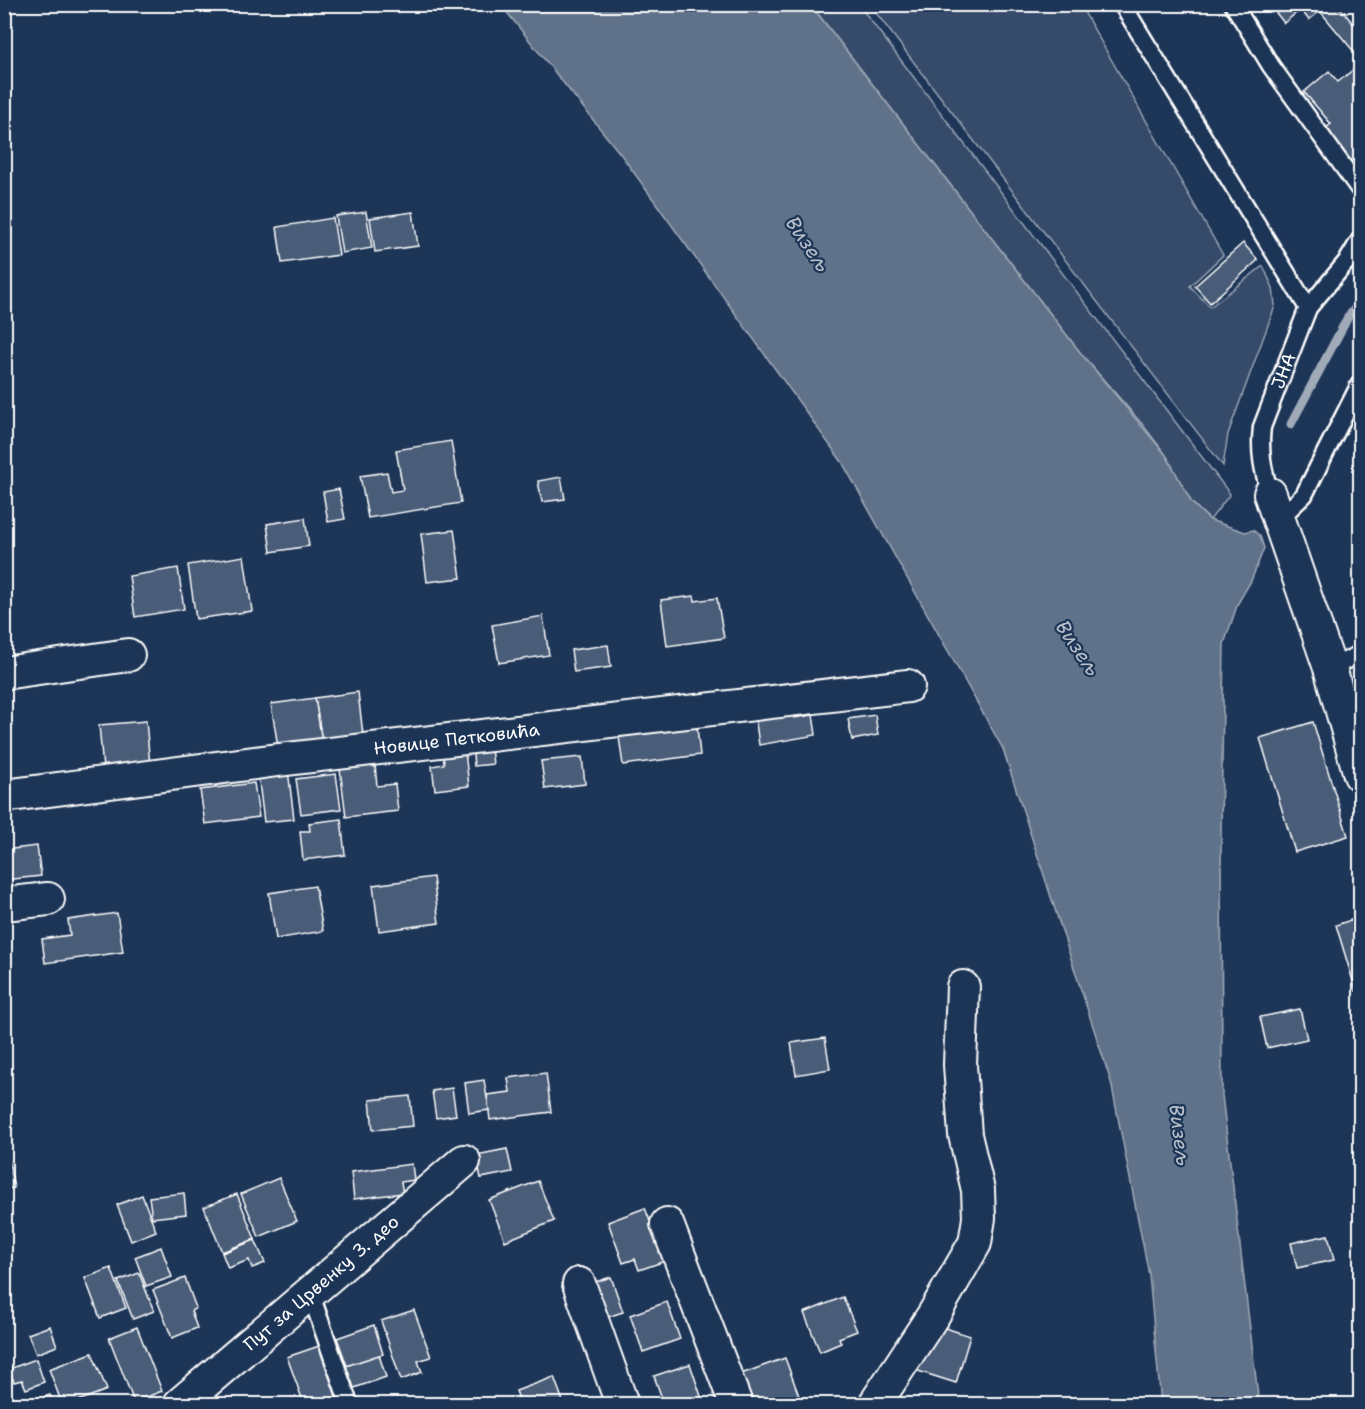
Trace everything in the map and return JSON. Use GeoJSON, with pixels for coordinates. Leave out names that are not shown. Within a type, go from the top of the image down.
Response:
{"type":"FeatureCollection","features":[{"type":"Feature","properties":{"kind":"street","name":"ЈНА"},"geometry":{"type":"LineString","coordinates":[[1275,506],[1330,668],[1360,775]]}},
{"type":"Feature","properties":{"kind":"street"},"geometry":{"type":"LineString","coordinates":[[4,673],[128,656]]}},
{"type":"Feature","properties":{"kind":"street","name":"Новице Петковића"},"geometry":{"type":"LineString","coordinates":[[4,796],[270,761],[908,686]]}},
{"type":"Feature","properties":{"kind":"street"},"geometry":{"type":"LineString","coordinates":[[4,904],[48,899]]}},
{"type":"Feature","properties":{"kind":"street"},"geometry":{"type":"LineString","coordinates":[[875,1404],[934,1314],[975,1243],[979,1218],[978,1190],[965,1135],[960,1065],[963,987]]}},
{"type":"Feature","properties":{"kind":"street","name":"Пут за Црвенку 3. део"},"geometry":{"type":"LineString","coordinates":[[180,1404],[311,1295],[464,1161]]}},
{"type":"Feature","properties":{"kind":"street"},"geometry":{"type":"LineString","coordinates":[[667,1224],[736,1404]]}},
{"type":"Feature","properties":{"kind":"street"},"geometry":{"type":"LineString","coordinates":[[579,1284],[622,1404]]}},
{"type":"Feature","properties":{"kind":"lane"},"geometry":{"type":"LineString","coordinates":[[1122,4],[1308,308]]}},
{"type":"Feature","properties":{"kind":"lane"},"geometry":{"type":"LineString","coordinates":[[1233,4],[1271,66],[1360,190]]}},
{"type":"Feature","properties":{"kind":"lane","name":"ЈНА"},"geometry":{"type":"LineString","coordinates":[[1275,506],[1262,466],[1260,447],[1262,427],[1308,308],[1348,260],[1360,240]]}},
{"type":"Feature","properties":{"kind":"lane"},"geometry":{"type":"LineString","coordinates":[[1275,506],[1304,495],[1360,384]]}},
{"type":"Feature","properties":{"kind":"lane"},"geometry":{"type":"LineString","coordinates":[[1330,668],[1360,654]]}},
{"type":"Feature","properties":{"kind":"lane"},"geometry":{"type":"LineString","coordinates":[[311,1295],[349,1404]]}},
{"type":"Feature","properties":{"kind":"shaded area"},"geometry":{"type":"Polygon","coordinates":[[[811,5],[859,5],[1230,494],[1210,520],[1192,503],[1166,455],[1143,425],[1083,356],[811,5]]]}},
{"type":"Feature","properties":{"kind":"shaded area"},"geometry":{"type":"Polygon","coordinates":[[[870,5],[1080,5],[1223,255],[1190,286],[1210,307],[1263,266],[1273,288],[1275,306],[1228,434],[1223,466],[870,5]]]}},
{"type":"Feature","properties":{"kind":"water","name":"Визељ"},"geometry":{"type":"Polygon","coordinates":[[[501,5],[811,5],[1083,356],[1166,455],[1192,503],[1210,520],[1245,532],[1253,530],[1260,536],[1264,548],[1251,581],[1238,603],[1224,644],[1221,829],[1222,1095],[1259,1404],[1161,1404],[1149,1275],[1111,1082],[1003,749],[842,462],[622,156],[501,5]]]}},
{"type":"Feature","properties":{"kind":"building"},"geometry":{"type":"Polygon","coordinates":[[[1269,4],[1307,4],[1284,23],[1269,4]]]}},
{"type":"Feature","properties":{"kind":"building"},"geometry":{"type":"Polygon","coordinates":[[[1308,4],[1337,4],[1360,32],[1360,59],[1320,11],[1309,20],[1301,10],[1308,4]]]}},
{"type":"Feature","properties":{"kind":"building"},"geometry":{"type":"Polygon","coordinates":[[[1360,64],[1360,166],[1358,169],[1325,129],[1331,124],[1304,92],[1329,71],[1338,82],[1360,64]]]}},
{"type":"Feature","properties":{"kind":"building"},"geometry":{"type":"Polygon","coordinates":[[[366,212],[372,248],[342,253],[336,216],[366,212]]]}},
{"type":"Feature","properties":{"kind":"building"},"geometry":{"type":"Polygon","coordinates":[[[413,212],[418,246],[375,252],[370,218],[413,212]]]}},
{"type":"Feature","properties":{"kind":"building"},"geometry":{"type":"Polygon","coordinates":[[[333,218],[339,255],[282,263],[277,227],[333,218]]]}},
{"type":"Feature","properties":{"kind":"building"},"geometry":{"type":"Polygon","coordinates":[[[1243,243],[1258,260],[1210,303],[1195,286],[1243,243]]]}},
{"type":"Feature","properties":{"kind":"building"},"geometry":{"type":"Polygon","coordinates":[[[451,441],[461,503],[368,518],[360,476],[387,472],[391,492],[403,490],[396,450],[451,441]]]}},
{"type":"Feature","properties":{"kind":"building"},"geometry":{"type":"Polygon","coordinates":[[[561,477],[565,499],[542,502],[538,481],[561,477]]]}},
{"type":"Feature","properties":{"kind":"building"},"geometry":{"type":"Polygon","coordinates":[[[339,489],[345,519],[328,522],[323,492],[339,489]]]}},
{"type":"Feature","properties":{"kind":"building"},"geometry":{"type":"Polygon","coordinates":[[[305,518],[309,546],[271,552],[267,524],[305,518]]]}},
{"type":"Feature","properties":{"kind":"building"},"geometry":{"type":"Polygon","coordinates":[[[454,530],[461,578],[427,582],[421,534],[454,530]]]}},
{"type":"Feature","properties":{"kind":"building"},"geometry":{"type":"Polygon","coordinates":[[[244,556],[252,611],[196,619],[188,565],[244,556]]]}},
{"type":"Feature","properties":{"kind":"building"},"geometry":{"type":"Polygon","coordinates":[[[178,568],[184,609],[135,617],[129,576],[178,568]]]}},
{"type":"Feature","properties":{"kind":"building"},"geometry":{"type":"Polygon","coordinates":[[[694,596],[695,601],[717,598],[724,638],[667,646],[661,600],[694,596]]]}},
{"type":"Feature","properties":{"kind":"building"},"geometry":{"type":"Polygon","coordinates":[[[543,616],[549,655],[499,663],[492,625],[543,616]]]}},
{"type":"Feature","properties":{"kind":"building"},"geometry":{"type":"Polygon","coordinates":[[[608,645],[611,667],[574,672],[571,650],[608,645]]]}},
{"type":"Feature","properties":{"kind":"building"},"geometry":{"type":"Polygon","coordinates":[[[358,692],[363,735],[322,742],[315,698],[358,692]]]}},
{"type":"Feature","properties":{"kind":"building"},"geometry":{"type":"Polygon","coordinates":[[[315,698],[322,742],[278,747],[271,704],[315,698]]]}},
{"type":"Feature","properties":{"kind":"building"},"geometry":{"type":"Polygon","coordinates":[[[792,709],[794,718],[813,715],[816,735],[759,745],[755,715],[792,709]]]}},
{"type":"Feature","properties":{"kind":"building"},"geometry":{"type":"Polygon","coordinates":[[[875,715],[878,735],[852,740],[848,719],[875,715]]]}},
{"type":"Feature","properties":{"kind":"building"},"geometry":{"type":"Polygon","coordinates":[[[146,721],[150,765],[103,769],[99,725],[146,721]]]}},
{"type":"Feature","properties":{"kind":"building"},"geometry":{"type":"Polygon","coordinates":[[[1313,722],[1348,836],[1295,852],[1260,738],[1313,722]]]}},
{"type":"Feature","properties":{"kind":"building"},"geometry":{"type":"Polygon","coordinates":[[[697,727],[700,755],[623,765],[619,737],[697,727]]]}},
{"type":"Feature","properties":{"kind":"building"},"geometry":{"type":"Polygon","coordinates":[[[490,741],[493,764],[474,766],[472,744],[490,741]]]}},
{"type":"Feature","properties":{"kind":"building"},"geometry":{"type":"Polygon","coordinates":[[[464,744],[469,786],[435,790],[432,766],[444,764],[442,747],[464,744]]]}},
{"type":"Feature","properties":{"kind":"building"},"geometry":{"type":"Polygon","coordinates":[[[582,757],[585,784],[545,789],[541,761],[582,757]]]}},
{"type":"Feature","properties":{"kind":"building"},"geometry":{"type":"Polygon","coordinates":[[[375,765],[377,786],[395,784],[398,811],[346,817],[340,769],[375,765]]]}},
{"type":"Feature","properties":{"kind":"building"},"geometry":{"type":"Polygon","coordinates":[[[288,770],[294,819],[264,822],[258,774],[288,770]]]}},
{"type":"Feature","properties":{"kind":"building"},"geometry":{"type":"Polygon","coordinates":[[[336,774],[341,809],[301,814],[296,779],[336,774]]]}},
{"type":"Feature","properties":{"kind":"building"},"geometry":{"type":"Polygon","coordinates":[[[254,783],[259,817],[205,824],[200,790],[254,783]]]}},
{"type":"Feature","properties":{"kind":"building"},"geometry":{"type":"Polygon","coordinates":[[[341,819],[345,855],[303,860],[300,831],[310,831],[309,823],[341,819]]]}},
{"type":"Feature","properties":{"kind":"building"},"geometry":{"type":"Polygon","coordinates":[[[37,846],[41,876],[4,880],[4,850],[37,846]]]}},
{"type":"Feature","properties":{"kind":"building"},"geometry":{"type":"Polygon","coordinates":[[[433,877],[439,923],[379,931],[373,885],[433,877]]]}},
{"type":"Feature","properties":{"kind":"building"},"geometry":{"type":"Polygon","coordinates":[[[315,886],[323,931],[276,939],[269,893],[315,886]]]}},
{"type":"Feature","properties":{"kind":"building"},"geometry":{"type":"Polygon","coordinates":[[[117,913],[123,952],[45,963],[42,939],[70,935],[68,920],[117,913]]]}},
{"type":"Feature","properties":{"kind":"building"},"geometry":{"type":"Polygon","coordinates":[[[1360,917],[1360,990],[1356,991],[1336,925],[1360,917]]]}},
{"type":"Feature","properties":{"kind":"building"},"geometry":{"type":"Polygon","coordinates":[[[1300,1009],[1307,1039],[1267,1048],[1260,1017],[1300,1009]]]}},
{"type":"Feature","properties":{"kind":"building"},"geometry":{"type":"Polygon","coordinates":[[[825,1038],[830,1069],[796,1075],[791,1043],[825,1038]]]}},
{"type":"Feature","properties":{"kind":"building"},"geometry":{"type":"Polygon","coordinates":[[[546,1073],[551,1112],[490,1120],[487,1095],[510,1092],[508,1078],[546,1073]]]}},
{"type":"Feature","properties":{"kind":"building"},"geometry":{"type":"Polygon","coordinates":[[[484,1080],[489,1110],[469,1113],[465,1083],[484,1080]]]}},
{"type":"Feature","properties":{"kind":"building"},"geometry":{"type":"Polygon","coordinates":[[[452,1088],[456,1115],[436,1118],[432,1091],[452,1088]]]}},
{"type":"Feature","properties":{"kind":"building"},"geometry":{"type":"Polygon","coordinates":[[[410,1096],[413,1126],[373,1130],[370,1100],[410,1096]]]}},
{"type":"Feature","properties":{"kind":"building"},"geometry":{"type":"Polygon","coordinates":[[[507,1149],[512,1172],[481,1178],[476,1155],[507,1149]]]}},
{"type":"Feature","properties":{"kind":"building"},"geometry":{"type":"Polygon","coordinates":[[[8,1155],[14,1188],[4,1189],[4,1156],[8,1155]]]}},
{"type":"Feature","properties":{"kind":"building"},"geometry":{"type":"Polygon","coordinates":[[[412,1164],[414,1180],[401,1182],[403,1193],[354,1199],[351,1172],[412,1164]]]}},
{"type":"Feature","properties":{"kind":"building"},"geometry":{"type":"Polygon","coordinates":[[[279,1178],[297,1221],[259,1237],[241,1194],[279,1178]]]}},
{"type":"Feature","properties":{"kind":"building"},"geometry":{"type":"Polygon","coordinates":[[[538,1181],[554,1221],[505,1241],[489,1200],[538,1181]]]}},
{"type":"Feature","properties":{"kind":"building"},"geometry":{"type":"Polygon","coordinates":[[[184,1193],[186,1214],[152,1218],[149,1197],[184,1193]]]}},
{"type":"Feature","properties":{"kind":"building"},"geometry":{"type":"Polygon","coordinates":[[[237,1194],[255,1239],[222,1252],[204,1207],[237,1194]]]}},
{"type":"Feature","properties":{"kind":"building"},"geometry":{"type":"Polygon","coordinates":[[[142,1195],[156,1231],[131,1241],[117,1205],[142,1195]]]}},
{"type":"Feature","properties":{"kind":"building"},"geometry":{"type":"Polygon","coordinates":[[[645,1208],[665,1261],[639,1270],[635,1259],[623,1263],[608,1222],[645,1208]]]}},
{"type":"Feature","properties":{"kind":"building"},"geometry":{"type":"Polygon","coordinates":[[[1328,1235],[1334,1260],[1297,1268],[1291,1243],[1328,1235]]]}},
{"type":"Feature","properties":{"kind":"building"},"geometry":{"type":"Polygon","coordinates":[[[255,1240],[265,1263],[252,1268],[249,1260],[228,1268],[222,1253],[255,1240]]]}},
{"type":"Feature","properties":{"kind":"building"},"geometry":{"type":"Polygon","coordinates":[[[161,1247],[172,1277],[146,1286],[135,1257],[161,1247]]]}},
{"type":"Feature","properties":{"kind":"building"},"geometry":{"type":"Polygon","coordinates":[[[111,1268],[126,1308],[100,1318],[85,1278],[111,1268]]]}},
{"type":"Feature","properties":{"kind":"building"},"geometry":{"type":"Polygon","coordinates":[[[139,1273],[154,1311],[133,1319],[118,1281],[139,1273]]]}},
{"type":"Feature","properties":{"kind":"building"},"geometry":{"type":"Polygon","coordinates":[[[611,1277],[623,1312],[598,1320],[586,1285],[611,1277]]]}},
{"type":"Feature","properties":{"kind":"building"},"geometry":{"type":"Polygon","coordinates":[[[185,1278],[196,1308],[191,1311],[197,1328],[172,1338],[153,1290],[185,1278]]]}},
{"type":"Feature","properties":{"kind":"building"},"geometry":{"type":"Polygon","coordinates":[[[843,1297],[857,1331],[839,1338],[841,1343],[820,1352],[804,1313],[843,1297]]]}},
{"type":"Feature","properties":{"kind":"building"},"geometry":{"type":"Polygon","coordinates":[[[667,1302],[680,1339],[643,1352],[630,1315],[667,1302]]]}},
{"type":"Feature","properties":{"kind":"building"},"geometry":{"type":"Polygon","coordinates":[[[414,1310],[431,1357],[418,1361],[422,1372],[401,1380],[381,1321],[414,1310]]]}},
{"type":"Feature","properties":{"kind":"building"},"geometry":{"type":"Polygon","coordinates":[[[374,1325],[383,1354],[347,1366],[337,1338],[374,1325]]]}},
{"type":"Feature","properties":{"kind":"building"},"geometry":{"type":"Polygon","coordinates":[[[936,1325],[970,1336],[956,1383],[915,1370],[936,1325]]]}},
{"type":"Feature","properties":{"kind":"building"},"geometry":{"type":"Polygon","coordinates":[[[50,1326],[57,1346],[36,1354],[28,1334],[50,1326]]]}},
{"type":"Feature","properties":{"kind":"building"},"geometry":{"type":"Polygon","coordinates":[[[137,1327],[162,1391],[134,1402],[109,1338],[137,1327]]]}},
{"type":"Feature","properties":{"kind":"building"},"geometry":{"type":"Polygon","coordinates":[[[322,1345],[340,1396],[316,1404],[304,1404],[287,1357],[322,1345]]]}},
{"type":"Feature","properties":{"kind":"building"},"geometry":{"type":"Polygon","coordinates":[[[92,1353],[107,1390],[70,1404],[62,1404],[49,1369],[92,1353]]]}},
{"type":"Feature","properties":{"kind":"building"},"geometry":{"type":"Polygon","coordinates":[[[379,1355],[386,1377],[354,1388],[346,1366],[379,1355]]]}},
{"type":"Feature","properties":{"kind":"building"},"geometry":{"type":"Polygon","coordinates":[[[785,1358],[802,1404],[752,1404],[741,1374],[785,1358]]]}},
{"type":"Feature","properties":{"kind":"building"},"geometry":{"type":"Polygon","coordinates":[[[36,1359],[44,1382],[26,1389],[22,1380],[14,1382],[9,1369],[36,1359]]]}},
{"type":"Feature","properties":{"kind":"building"},"geometry":{"type":"Polygon","coordinates":[[[690,1364],[703,1402],[664,1404],[654,1376],[690,1364]]]}},
{"type":"Feature","properties":{"kind":"building"},"geometry":{"type":"Polygon","coordinates":[[[554,1377],[564,1404],[521,1404],[516,1391],[554,1377]]]}},
{"type":"Feature","properties":{"kind":"building"},"geometry":{"type":"Polygon","coordinates":[[[50,1395],[54,1404],[24,1404],[50,1395]]]}},
{"type":"Feature","properties":{"kind":"building"},"geometry":{"type":"Polygon","coordinates":[[[293,1398],[295,1404],[272,1404],[293,1398]]]}},
{"type":"Feature","properties":{"kind":"waterway"},"geometry":{"type":"LineString","coordinates":[[1291,424],[1348,317],[1360,302]]}}]}
